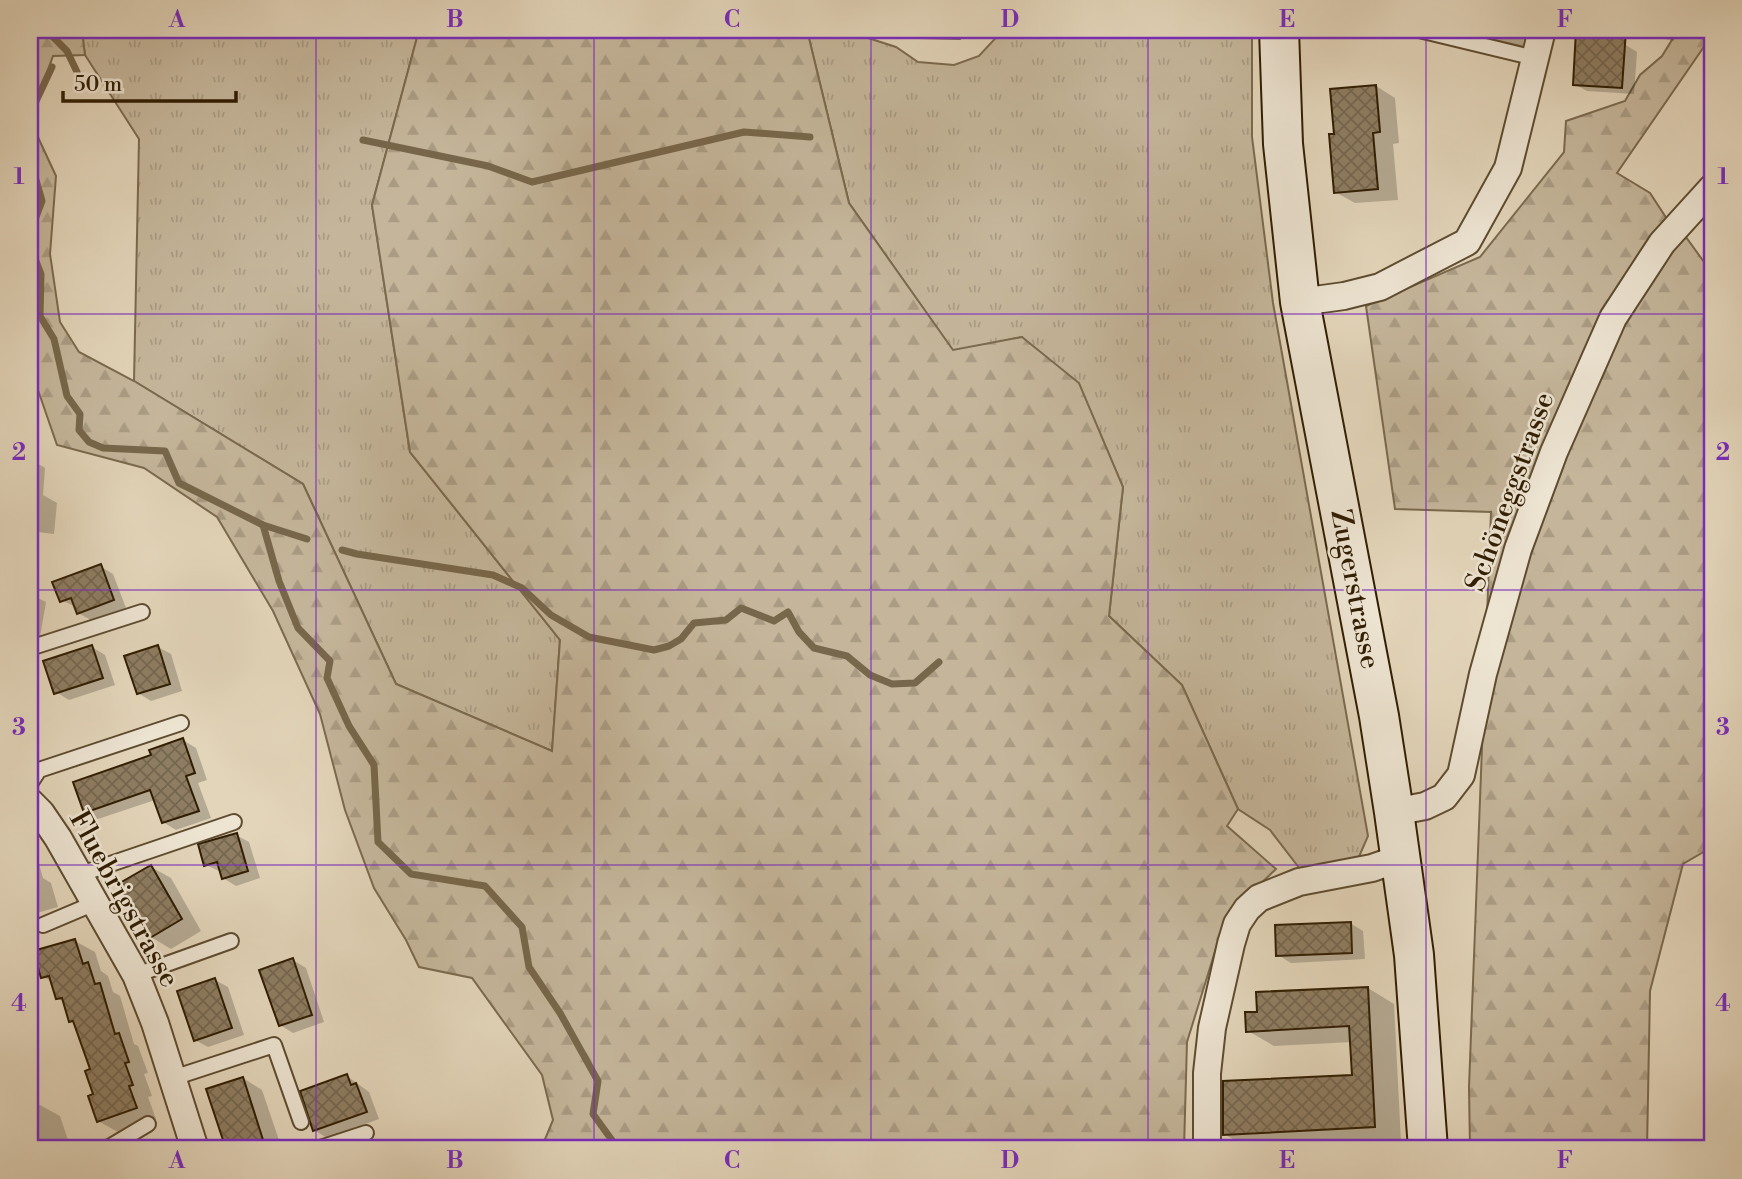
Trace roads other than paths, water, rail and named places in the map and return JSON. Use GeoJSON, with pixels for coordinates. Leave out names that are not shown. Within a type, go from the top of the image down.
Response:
{"type":"FeatureCollection","features":[{"type":"Feature","properties":{"kind":"main road","name":"Zugerstrasse"},"geometry":{"type":"LineString","coordinates":[[1279,30],[1283,144],[1300,302],[1377,703],[1401,858],[1415,955],[1428,1149]]}},
{"type":"Feature","properties":{"kind":"street"},"geometry":{"type":"LineString","coordinates":[[1300,302],[1344,296],[1380,287],[1467,242],[1508,168],[1542,30]]}},
{"type":"Feature","properties":{"kind":"street","name":"Schöneggstrasse"},"geometry":{"type":"LineString","coordinates":[[1394,812],[1425,806],[1444,797],[1461,775],[1483,674],[1518,549],[1554,452],[1613,318],[1662,243],[1712,188]]}},
{"type":"Feature","properties":{"kind":"street","name":"Fluebrigstrasse"},"geometry":{"type":"LineString","coordinates":[[30,802],[58,838],[136,975],[195,1149]]}},
{"type":"Feature","properties":{"kind":"street"},"geometry":{"type":"LineString","coordinates":[[1207,1149],[1206,1073],[1212,1028],[1237,924],[1247,909],[1259,898],[1299,881],[1355,872],[1401,858]]}},
{"type":"Feature","properties":{"kind":"lane"},"geometry":{"type":"LineString","coordinates":[[1419,30],[1535,58]]}},
{"type":"Feature","properties":{"kind":"lane"},"geometry":{"type":"LineString","coordinates":[[30,649],[142,612]]}},
{"type":"Feature","properties":{"kind":"lane"},"geometry":{"type":"LineString","coordinates":[[30,784],[39,770],[181,723]]}},
{"type":"Feature","properties":{"kind":"lane"},"geometry":{"type":"LineString","coordinates":[[78,875],[234,822]]}},
{"type":"Feature","properties":{"kind":"lane"},"geometry":{"type":"LineString","coordinates":[[43,925],[95,903]]}},
{"type":"Feature","properties":{"kind":"lane"},"geometry":{"type":"LineString","coordinates":[[136,975],[232,941]]}},
{"type":"Feature","properties":{"kind":"lane"},"geometry":{"type":"LineString","coordinates":[[173,1078],[274,1045],[300,1122]]}},
{"type":"Feature","properties":{"kind":"lane"},"geometry":{"type":"LineString","coordinates":[[106,1149],[148,1124]]}},
{"type":"Feature","properties":{"kind":"lane"},"geometry":{"type":"LineString","coordinates":[[317,1149],[366,1133]]}},
{"type":"Feature","properties":{"kind":"waterway"},"geometry":{"type":"LineString","coordinates":[[46,30],[67,51],[77,72]]}},
{"type":"Feature","properties":{"kind":"waterway"},"geometry":{"type":"LineString","coordinates":[[30,114],[52,67]]}},
{"type":"Feature","properties":{"kind":"waterway"},"geometry":{"type":"LineString","coordinates":[[363,140],[488,166],[532,182],[744,132],[810,137]]}},
{"type":"Feature","properties":{"kind":"waterway"},"geometry":{"type":"LineString","coordinates":[[30,159],[42,201],[30,233]]}},
{"type":"Feature","properties":{"kind":"waterway"},"geometry":{"type":"LineString","coordinates":[[30,246],[41,274],[40,316],[54,339],[67,396],[80,414],[79,430],[89,442],[103,448],[165,451],[179,483],[263,525],[307,539]]}},
{"type":"Feature","properties":{"kind":"waterway"},"geometry":{"type":"LineString","coordinates":[[263,525],[279,581],[298,628],[330,661],[327,678],[349,726],[374,765],[378,842],[411,874],[485,886],[522,927],[529,967],[560,1013],[598,1081],[593,1114],[614,1143],[614,1149]]}},
{"type":"Feature","properties":{"kind":"waterway"},"geometry":{"type":"LineString","coordinates":[[342,550],[493,575],[522,588],[551,615],[589,637],[654,650],[681,639],[694,623],[726,620],[741,608],[774,621],[788,612],[799,632],[814,648],[847,656],[870,675],[892,684],[915,683],[939,662]]}}]}
